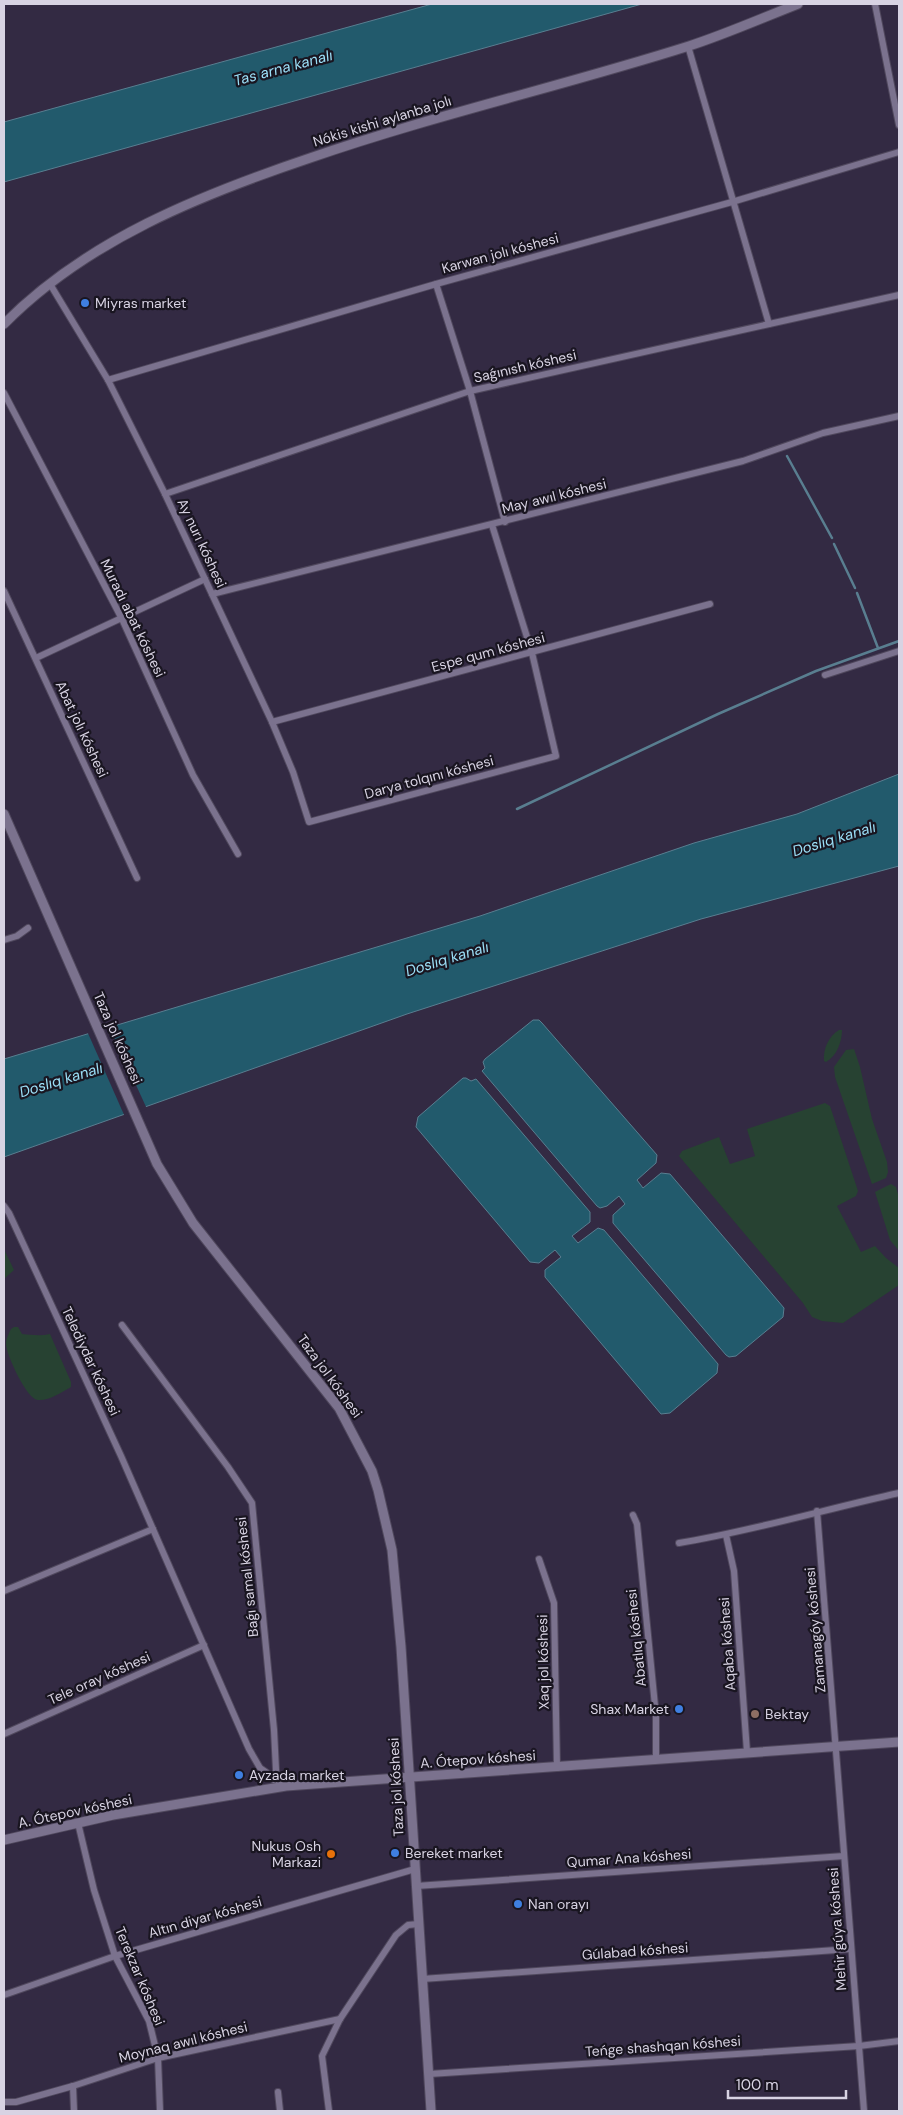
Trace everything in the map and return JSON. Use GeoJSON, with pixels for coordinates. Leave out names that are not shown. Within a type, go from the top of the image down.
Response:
{"type":"FeatureCollection","features":[{"type":"Feature","properties":{"kind":"main road","name":"Nókis kishi aylanba jolı"},"geometry":{"type":"LineString","coordinates":[[4,324],[50,284],[113,241],[184,204],[238,182],[372,136],[688,46],[798,4]]}},
{"type":"Feature","properties":{"kind":"main road","name":"Taza jol kóshesi"},"geometry":{"type":"LineString","coordinates":[[4,814],[158,1164],[193,1223],[339,1408],[372,1471],[387,1523],[392,1550],[402,1647],[431,2111]]}},
{"type":"Feature","properties":{"kind":"main road","name":"A. Ótepov kóshesi"},"geometry":{"type":"LineString","coordinates":[[4,1840],[113,1815],[286,1786],[558,1768],[747,1752],[899,1742]]}},
{"type":"Feature","properties":{"kind":"street"},"geometry":{"type":"LineString","coordinates":[[875,4],[899,125]]}},
{"type":"Feature","properties":{"kind":"street"},"geometry":{"type":"LineString","coordinates":[[688,46],[768,324]]}},
{"type":"Feature","properties":{"kind":"street","name":"Karwan jolı kóshesi"},"geometry":{"type":"LineString","coordinates":[[108,380],[436,284],[732,202],[899,152]]}},
{"type":"Feature","properties":{"kind":"street","name":"Ay nurı kóshesi"},"geometry":{"type":"LineString","coordinates":[[50,284],[108,380],[165,494],[272,722],[309,822]]}},
{"type":"Feature","properties":{"kind":"street"},"geometry":{"type":"LineString","coordinates":[[436,284],[470,391],[504,522]]}},
{"type":"Feature","properties":{"kind":"street","name":"Saǵınısh kóshesi"},"geometry":{"type":"LineString","coordinates":[[165,494],[470,391],[899,295]]}},
{"type":"Feature","properties":{"kind":"street","name":"Muradı abat kóshesi"},"geometry":{"type":"LineString","coordinates":[[4,393],[122,619],[193,776],[238,854]]}},
{"type":"Feature","properties":{"kind":"street","name":"May awıl kóshesi"},"geometry":{"type":"LineString","coordinates":[[212,594],[743,461],[823,433],[899,416]]}},
{"type":"Feature","properties":{"kind":"street"},"geometry":{"type":"LineString","coordinates":[[492,525],[532,653]]}},
{"type":"Feature","properties":{"kind":"street"},"geometry":{"type":"LineString","coordinates":[[36,658],[205,579]]}},
{"type":"Feature","properties":{"kind":"street","name":"Abat jolı kóshesi"},"geometry":{"type":"LineString","coordinates":[[4,590],[136,878]]}},
{"type":"Feature","properties":{"kind":"street","name":"Espe qum kóshesi"},"geometry":{"type":"LineString","coordinates":[[272,722],[710,604]]}},
{"type":"Feature","properties":{"kind":"street"},"geometry":{"type":"LineString","coordinates":[[825,675],[899,651]]}},
{"type":"Feature","properties":{"kind":"street","name":"Darya tolqını kóshesi"},"geometry":{"type":"LineString","coordinates":[[309,822],[556,756],[532,653]]}},
{"type":"Feature","properties":{"kind":"street"},"geometry":{"type":"LineString","coordinates":[[4,940],[17,936],[28,928]]}},
{"type":"Feature","properties":{"kind":"street","name":"Telediydar kóshesi"},"geometry":{"type":"LineString","coordinates":[[4,1206],[82,1369],[249,1749],[260,1768],[274,1780],[286,1786]]}},
{"type":"Feature","properties":{"kind":"street","name":"Baǵı samal kóshesi"},"geometry":{"type":"LineString","coordinates":[[122,1325],[228,1467],[252,1503],[274,1730],[276,1770],[274,1780]]}},
{"type":"Feature","properties":{"kind":"street"},"geometry":{"type":"LineString","coordinates":[[679,1543],[726,1535],[899,1493]]}},
{"type":"Feature","properties":{"kind":"street","name":"Zamanagóy kóshesi"},"geometry":{"type":"LineString","coordinates":[[817,1512],[838,1746]]}},
{"type":"Feature","properties":{"kind":"street","name":"Abatlıq kóshesi"},"geometry":{"type":"LineString","coordinates":[[633,1515],[637,1524],[656,1716],[656,1760]]}},
{"type":"Feature","properties":{"kind":"street"},"geometry":{"type":"LineString","coordinates":[[4,1591],[153,1529]]}},
{"type":"Feature","properties":{"kind":"street","name":"Aqaba kóshesi"},"geometry":{"type":"LineString","coordinates":[[726,1535],[734,1571],[747,1752]]}},
{"type":"Feature","properties":{"kind":"street","name":"Xaq jol kóshesi"},"geometry":{"type":"LineString","coordinates":[[539,1559],[554,1603],[558,1768]]}},
{"type":"Feature","properties":{"kind":"street","name":"Tele oray kóshesi"},"geometry":{"type":"LineString","coordinates":[[4,1734],[204,1645]]}},
{"type":"Feature","properties":{"kind":"street","name":"Mehir gúyа kóshesi"},"geometry":{"type":"LineString","coordinates":[[838,1746],[850,1949],[864,2111]]}},
{"type":"Feature","properties":{"kind":"street","name":"Terekzar kóshesi"},"geometry":{"type":"LineString","coordinates":[[78,1823],[94,1890],[115,1956],[149,2022],[158,2058],[160,2111]]}},
{"type":"Feature","properties":{"kind":"street","name":"Qumar Ana kóshesi"},"geometry":{"type":"LineString","coordinates":[[416,1886],[844,1856]]}},
{"type":"Feature","properties":{"kind":"street","name":"Altın diyar kóshesi"},"geometry":{"type":"LineString","coordinates":[[4,1996],[115,1956],[415,1869]]}},
{"type":"Feature","properties":{"kind":"street"},"geometry":{"type":"LineString","coordinates":[[329,2111],[322,2056],[340,2019],[400,1931],[408,1925],[418,1924]]}},
{"type":"Feature","properties":{"kind":"street","name":"Gúlabad kóshesi"},"geometry":{"type":"LineString","coordinates":[[422,1979],[850,1949]]}},
{"type":"Feature","properties":{"kind":"street","name":"Moynaq awıl kóshesi"},"geometry":{"type":"LineString","coordinates":[[4,2102],[16,2102],[73,2086],[158,2058],[340,2019]]}},
{"type":"Feature","properties":{"kind":"street","name":"Teńge shashqan kóshesi"},"geometry":{"type":"LineString","coordinates":[[428,2074],[859,2046],[899,2041]]}},
{"type":"Feature","properties":{"kind":"street"},"geometry":{"type":"LineString","coordinates":[[73,2086],[74,2111]]}},
{"type":"Feature","properties":{"kind":"street"},"geometry":{"type":"LineString","coordinates":[[278,2092],[280,2111]]}},
{"type":"Feature","properties":{"kind":"green space"},"geometry":{"type":"Polygon","coordinates":[[[839,1030],[842,1030],[838,1048],[826,1062],[824,1061],[824,1056],[827,1043],[839,1030]]]}},
{"type":"Feature","properties":{"kind":"green space"},"geometry":{"type":"Polygon","coordinates":[[[854,1049],[872,1119],[887,1162],[888,1172],[886,1178],[872,1184],[835,1077],[834,1067],[846,1050],[854,1049]]]}},
{"type":"Feature","properties":{"kind":"green space"},"geometry":{"type":"Polygon","coordinates":[[[825,1103],[830,1106],[858,1191],[856,1196],[837,1206],[861,1252],[875,1246],[899,1268],[899,1285],[843,1323],[822,1321],[812,1317],[803,1303],[679,1156],[682,1151],[719,1137],[730,1164],[755,1156],[747,1129],[825,1103]]]}},
{"type":"Feature","properties":{"kind":"green space"},"geometry":{"type":"Polygon","coordinates":[[[891,1184],[896,1187],[899,1198],[899,1251],[890,1240],[875,1192],[891,1184]]]}},
{"type":"Feature","properties":{"kind":"green space"},"geometry":{"type":"Polygon","coordinates":[[[4,1249],[14,1270],[4,1279],[4,1249]]]}},
{"type":"Feature","properties":{"kind":"green space"},"geometry":{"type":"Polygon","coordinates":[[[14,1327],[18,1327],[22,1334],[50,1334],[71,1382],[71,1387],[55,1396],[42,1400],[33,1398],[28,1393],[13,1366],[7,1349],[7,1338],[14,1327]]]}},
{"type":"Feature","properties":{"kind":"water","name":"Tas arna kanalı"},"geometry":{"type":"Polygon","coordinates":[[[432,4],[642,4],[4,182],[4,122],[432,4]]]}},
{"type":"Feature","properties":{"kind":"water","name":"Doslıq kanalı"},"geometry":{"type":"Polygon","coordinates":[[[899,774],[899,866],[701,919],[407,1014],[4,1157],[4,1059],[480,916],[694,843],[797,814],[899,774]]]}},
{"type":"Feature","properties":{"kind":"water"},"geometry":{"type":"Polygon","coordinates":[[[533,1020],[539,1020],[542,1023],[657,1155],[656,1163],[637,1180],[643,1188],[661,1173],[670,1174],[784,1308],[783,1317],[736,1356],[729,1357],[726,1355],[613,1223],[613,1215],[625,1204],[619,1196],[607,1206],[600,1208],[597,1206],[482,1071],[485,1068],[483,1062],[485,1059],[533,1020]]]}},
{"type":"Feature","properties":{"kind":"water"},"geometry":{"type":"Polygon","coordinates":[[[463,1078],[471,1081],[476,1079],[590,1212],[590,1222],[572,1236],[578,1243],[598,1228],[604,1230],[718,1364],[717,1373],[670,1413],[661,1414],[545,1277],[545,1270],[561,1257],[555,1250],[539,1263],[530,1262],[416,1127],[418,1117],[463,1078]]]}},
{"type":"Feature","properties":{"kind":"pier"},"geometry":{"type":"Polygon","coordinates":[[[108,1024],[147,1109],[125,1117],[87,1031],[108,1024]]]}},
{"type":"Feature","properties":{"kind":"waterway"},"geometry":{"type":"LineString","coordinates":[[787,456],[832,538]]}},
{"type":"Feature","properties":{"kind":"waterway"},"geometry":{"type":"LineString","coordinates":[[834,544],[855,588]]}},
{"type":"Feature","properties":{"kind":"waterway"},"geometry":{"type":"LineString","coordinates":[[857,593],[878,648]]}},
{"type":"Feature","properties":{"kind":"waterway"},"geometry":{"type":"LineString","coordinates":[[517,809],[718,714],[816,671],[899,641]]}},
{"type":"Feature","properties":{"kind":"place","name":"Miyras market"},"geometry":{"type":"Point","coordinates":[85,303]}},
{"type":"Feature","properties":{"kind":"place","name":"Shax Market"},"geometry":{"type":"Point","coordinates":[679,1709]}},
{"type":"Feature","properties":{"kind":"place","name":"Bektay"},"geometry":{"type":"Point","coordinates":[755,1714]}},
{"type":"Feature","properties":{"kind":"place","name":"Ayzada market"},"geometry":{"type":"Point","coordinates":[239,1775]}},
{"type":"Feature","properties":{"kind":"place","name":"Bereket market"},"geometry":{"type":"Point","coordinates":[395,1853]}},
{"type":"Feature","properties":{"kind":"place","name":"Nukus Osh Markazi"},"geometry":{"type":"Point","coordinates":[331,1854]}},
{"type":"Feature","properties":{"kind":"place","name":"Nan orayı"},"geometry":{"type":"Point","coordinates":[518,1904]}}]}
